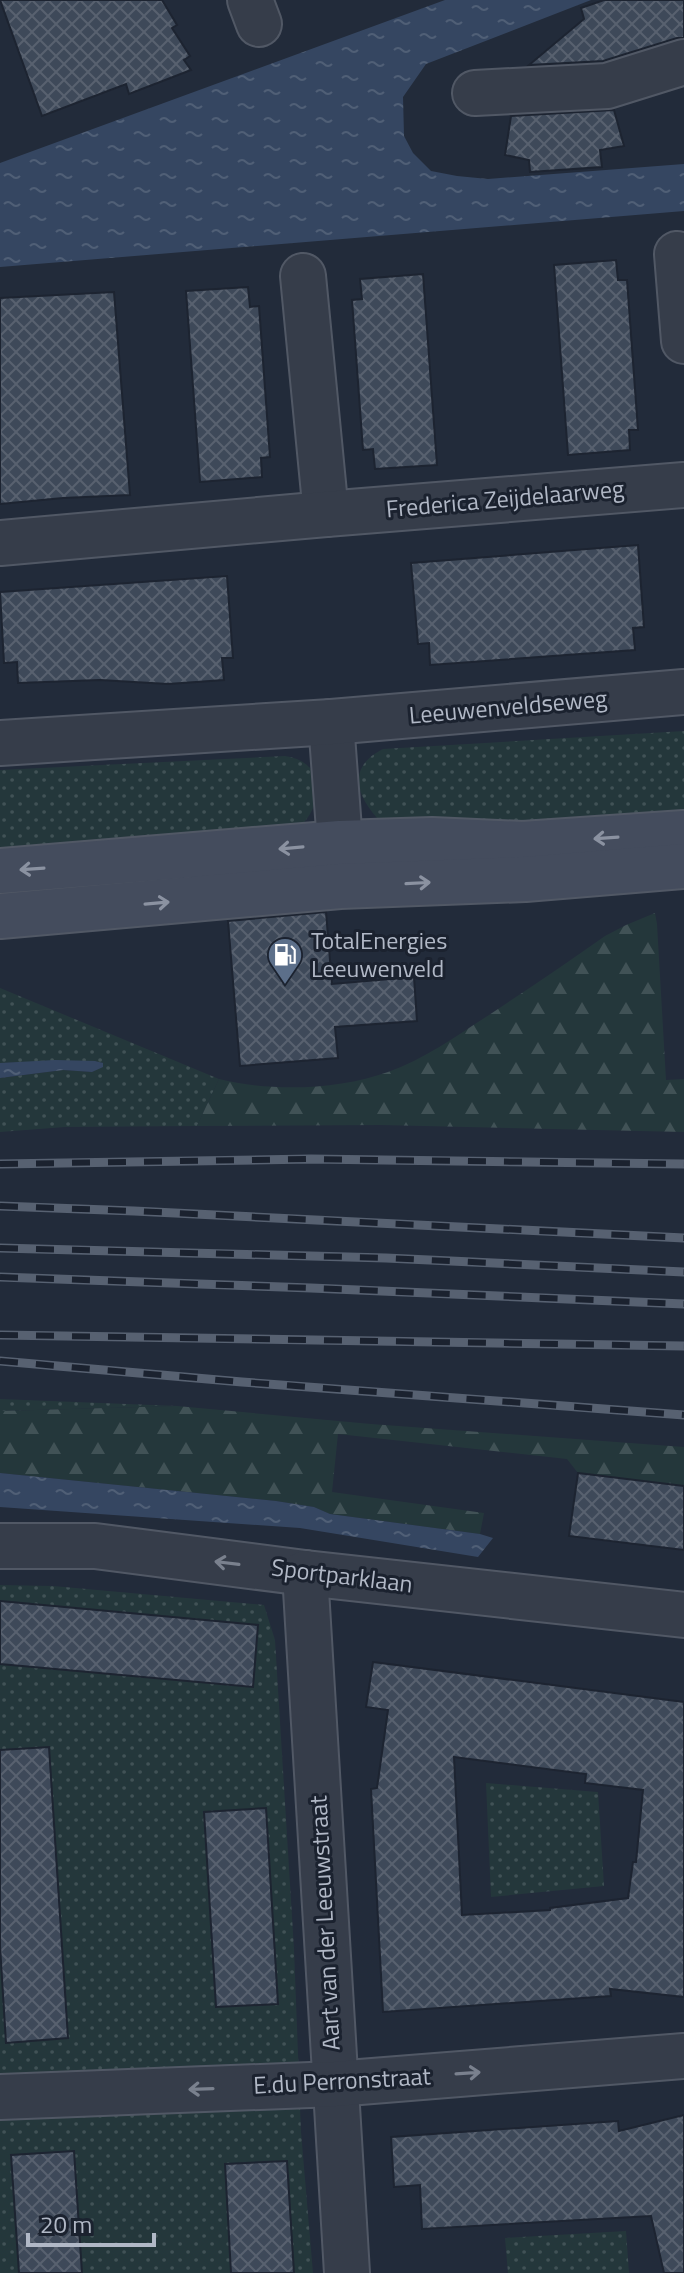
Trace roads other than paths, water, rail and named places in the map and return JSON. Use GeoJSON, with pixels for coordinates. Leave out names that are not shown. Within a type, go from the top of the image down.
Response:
{"type":"FeatureCollection","features":[{"type":"Feature","properties":{"kind":"main road"},"geometry":{"type":"LineString","coordinates":[[0,871],[340,843],[432,840],[523,844],[684,833]]}},
{"type":"Feature","properties":{"kind":"main road"},"geometry":{"type":"LineString","coordinates":[[0,916],[340,886],[525,879],[684,866]]}},
{"type":"Feature","properties":{"kind":"street"},"geometry":{"type":"LineString","coordinates":[[475,93],[607,86],[684,62]]}},
{"type":"Feature","properties":{"kind":"street"},"geometry":{"type":"LineString","coordinates":[[677,254],[684,341]]}},
{"type":"Feature","properties":{"kind":"street"},"geometry":{"type":"LineString","coordinates":[[303,276],[326,514]]}},
{"type":"Feature","properties":{"kind":"street","name":"Frederica Zeijdelaarweg"},"geometry":{"type":"LineString","coordinates":[[0,543],[684,485]]}},
{"type":"Feature","properties":{"kind":"street","name":"Leeuwenveldseweg"},"geometry":{"type":"LineString","coordinates":[[0,743],[331,722],[684,692]]}},
{"type":"Feature","properties":{"kind":"street"},"geometry":{"type":"LineString","coordinates":[[331,722],[340,886]]}},
{"type":"Feature","properties":{"kind":"street","name":"Sportparklaan"},"geometry":{"type":"LineString","coordinates":[[0,1546],[95,1546],[684,1615]]}},
{"type":"Feature","properties":{"kind":"street","name":"Aart van der Leeuwstraat"},"geometry":{"type":"LineString","coordinates":[[305,1573],[347,2273]]}},
{"type":"Feature","properties":{"kind":"street","name":"E.du Perronstraat"},"geometry":{"type":"LineString","coordinates":[[0,2097],[335,2084],[684,2056]]}},
{"type":"Feature","properties":{"kind":"water"},"geometry":{"type":"Polygon","coordinates":[[[445,0],[591,0],[426,64],[403,97],[404,136],[413,153],[431,171],[488,179],[684,164],[684,211],[0,267],[0,163],[445,0]]]}},
{"type":"Feature","properties":{"kind":"water"},"geometry":{"type":"Polygon","coordinates":[[[95,1061],[103,1063],[103,1067],[92,1072],[63,1070],[0,1078],[0,1063],[95,1061]]]}},
{"type":"Feature","properties":{"kind":"water"},"geometry":{"type":"Polygon","coordinates":[[[0,1473],[276,1501],[314,1507],[330,1514],[493,1538],[478,1557],[300,1528],[0,1507],[0,1473]]]}},
{"type":"Feature","properties":{"kind":"railway"},"geometry":{"type":"LineString","coordinates":[[0,1164],[311,1159],[684,1164]]}},
{"type":"Feature","properties":{"kind":"railway"},"geometry":{"type":"LineString","coordinates":[[0,1206],[684,1238]]}},
{"type":"Feature","properties":{"kind":"railway"},"geometry":{"type":"LineString","coordinates":[[0,1248],[386,1258],[684,1272]]}},
{"type":"Feature","properties":{"kind":"railway"},"geometry":{"type":"LineString","coordinates":[[0,1277],[684,1304]]}},
{"type":"Feature","properties":{"kind":"railway"},"geometry":{"type":"LineString","coordinates":[[0,1335],[684,1346]]}},
{"type":"Feature","properties":{"kind":"railway"},"geometry":{"type":"LineString","coordinates":[[0,1361],[684,1415]]}},
{"type":"Feature","properties":{"kind":"place","name":"TotalEnergies Leeuwenveld"},"geometry":{"type":"Point","coordinates":[285,986]}}]}
